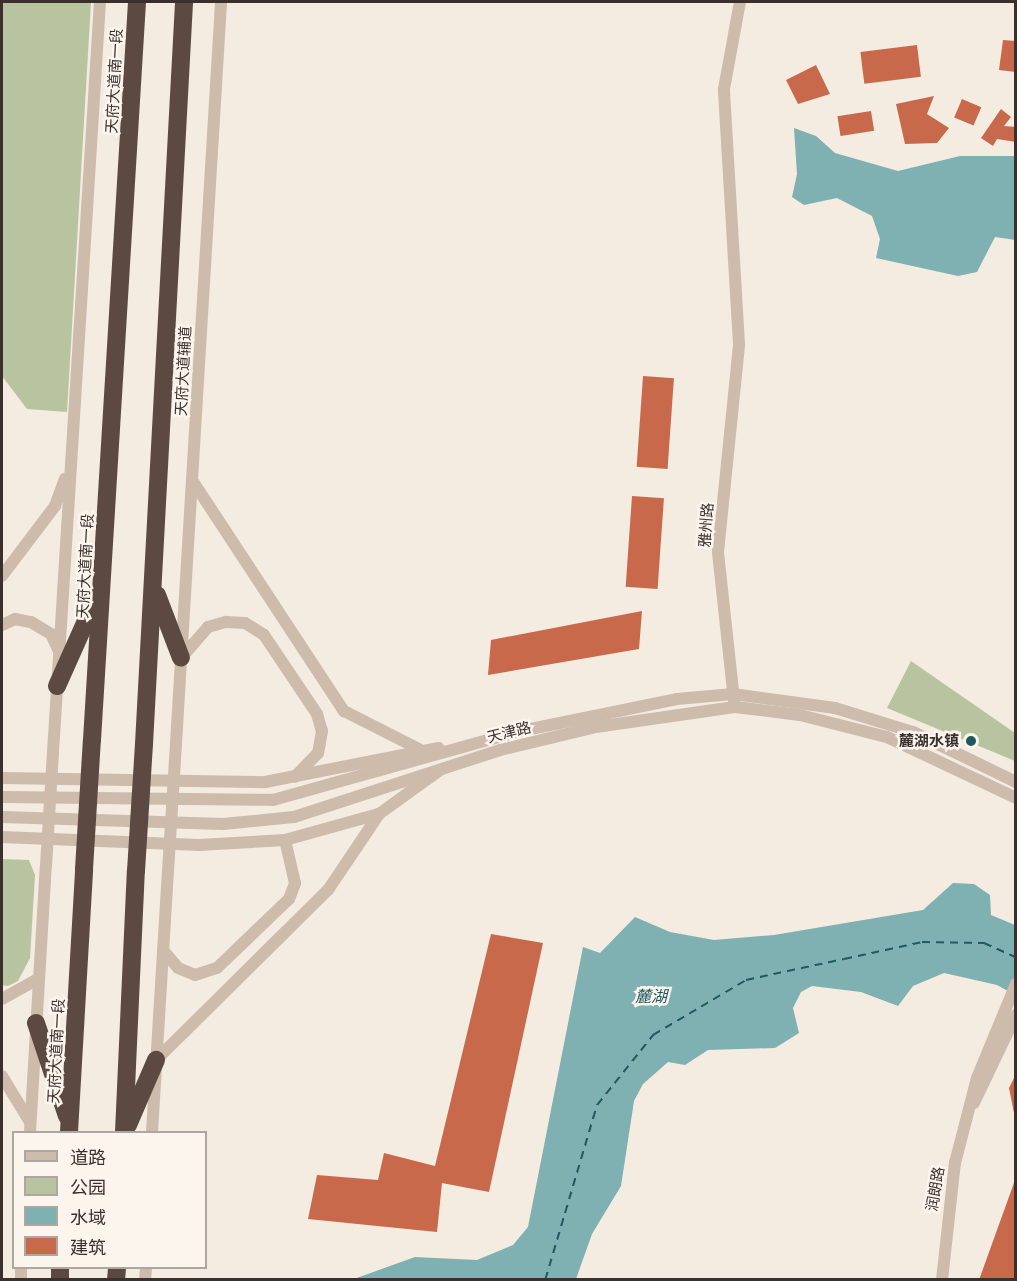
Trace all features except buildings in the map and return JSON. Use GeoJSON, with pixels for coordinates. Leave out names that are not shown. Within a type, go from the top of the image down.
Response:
{"type":"FeatureCollection","features":[{"type":"Feature","properties":{"kind":"highway","name":"天府大道南一段"},"geometry":{"type":"LineString","coordinates":[[70,1129],[137,2]]}},
{"type":"Feature","properties":{"kind":"highway"},"geometry":{"type":"LineString","coordinates":[[125,1131],[136,871],[155,590],[184,2]]}},
{"type":"Feature","properties":{"kind":"highway"},"geometry":{"type":"LineString","coordinates":[[57,686],[101,587]]}},
{"type":"Feature","properties":{"kind":"highway"},"geometry":{"type":"LineString","coordinates":[[155,590],[181,658]]}},
{"type":"Feature","properties":{"kind":"highway"},"geometry":{"type":"LineString","coordinates":[[36,1023],[70,1129]]}},
{"type":"Feature","properties":{"kind":"highway"},"geometry":{"type":"LineString","coordinates":[[125,1131],[156,1060]]}},
{"type":"Feature","properties":{"kind":"street"},"geometry":{"type":"LineString","coordinates":[[30,1127],[100,2]]}},
{"type":"Feature","properties":{"kind":"street","name":"天府大道辅道"},"geometry":{"type":"LineString","coordinates":[[152,1131],[221,2]]}},
{"type":"Feature","properties":{"kind":"street","name":"雅州路"},"geometry":{"type":"LineString","coordinates":[[735,707],[718,552],[739,344],[724,89],[740,2]]}},
{"type":"Feature","properties":{"kind":"street"},"geometry":{"type":"LineString","coordinates":[[2,576],[55,506],[70,466]]}},
{"type":"Feature","properties":{"kind":"street"},"geometry":{"type":"LineString","coordinates":[[192,480],[344,711],[419,749]]}},
{"type":"Feature","properties":{"kind":"street"},"geometry":{"type":"LineString","coordinates":[[2,625],[15,619],[31,622],[51,634],[59,650]]}},
{"type":"Feature","properties":{"kind":"street"},"geometry":{"type":"LineString","coordinates":[[181,658],[208,627],[226,622],[245,623],[264,635],[317,714],[322,731],[318,753],[293,778]]}},
{"type":"Feature","properties":{"kind":"street","name":"天津路"},"geometry":{"type":"LineString","coordinates":[[2,797],[273,800],[354,782],[452,748],[501,736],[677,699],[733,694],[835,708],[913,732],[1016,782]]}},
{"type":"Feature","properties":{"kind":"street","name":"天津路"},"geometry":{"type":"LineString","coordinates":[[2,817],[260,822],[327,809],[451,762],[500,750],[596,727],[735,707],[800,715],[887,737],[1016,798]]}},
{"type":"Feature","properties":{"kind":"street"},"geometry":{"type":"LineString","coordinates":[[2,778],[230,783],[293,778],[419,749],[452,748]]}},
{"type":"Feature","properties":{"kind":"street"},"geometry":{"type":"LineString","coordinates":[[156,1060],[328,890],[379,814],[451,762]]}},
{"type":"Feature","properties":{"kind":"street"},"geometry":{"type":"LineString","coordinates":[[2,837],[199,845],[285,840],[379,814]]}},
{"type":"Feature","properties":{"kind":"street"},"geometry":{"type":"LineString","coordinates":[[163,950],[178,968],[195,975],[217,968],[289,899],[294,872],[285,840]]}},
{"type":"Feature","properties":{"kind":"street"},"geometry":{"type":"LineString","coordinates":[[2,999],[38,980]]}},
{"type":"Feature","properties":{"kind":"street","name":"润朗路"},"geometry":{"type":"LineString","coordinates":[[942,1280],[948,1195],[989,1045],[1016,984]]}},
{"type":"Feature","properties":{"kind":"street","name":"润朗路"},"geometry":{"type":"LineString","coordinates":[[972,1106],[1016,1015]]}},
{"type":"Feature","properties":{"kind":"street"},"geometry":{"type":"LineString","coordinates":[[2,1076],[30,1127]]}},
{"type":"Feature","properties":{"kind":"green space"},"geometry":{"type":"Polygon","coordinates":[[[2,2],[91,2],[67,412],[27,409],[2,376],[2,2]]]}},
{"type":"Feature","properties":{"kind":"green space"},"geometry":{"type":"Polygon","coordinates":[[[911,661],[1015,733],[1015,761],[887,708],[911,661]]]}},
{"type":"Feature","properties":{"kind":"green space"},"geometry":{"type":"Polygon","coordinates":[[[2,859],[29,860],[35,875],[30,958],[18,981],[8,986],[2,985],[2,859]]]}},
{"type":"Feature","properties":{"kind":"water"},"geometry":{"type":"Polygon","coordinates":[[[794,128],[816,136],[835,153],[898,171],[960,156],[1015,156],[1015,240],[995,237],[977,272],[958,276],[876,258],[880,239],[872,216],[837,198],[804,205],[792,197],[797,174],[794,128]]]}},
{"type":"Feature","properties":{"kind":"water","name":"麓湖"},"geometry":{"type":"Polygon","coordinates":[[[953,883],[974,884],[990,895],[991,915],[1015,925],[1015,995],[997,985],[944,973],[913,986],[898,1006],[861,992],[812,986],[801,992],[793,1008],[799,1033],[775,1048],[708,1050],[685,1065],[668,1062],[643,1084],[634,1101],[621,1186],[592,1234],[576,1279],[351,1280],[415,1257],[477,1260],[513,1245],[528,1227],[583,947],[600,953],[635,917],[670,932],[714,940],[774,935],[923,910],[953,883]]]}},
{"type":"Feature","properties":{"kind":"ferry route"},"geometry":{"type":"LineString","coordinates":[[545,1280],[597,1105],[653,1035],[746,980],[922,942],[984,943],[1016,957]]}},
{"type":"Feature","properties":{"kind":"place","name":"麓湖水镇"},"geometry":{"type":"Point","coordinates":[971,741]}}]}
